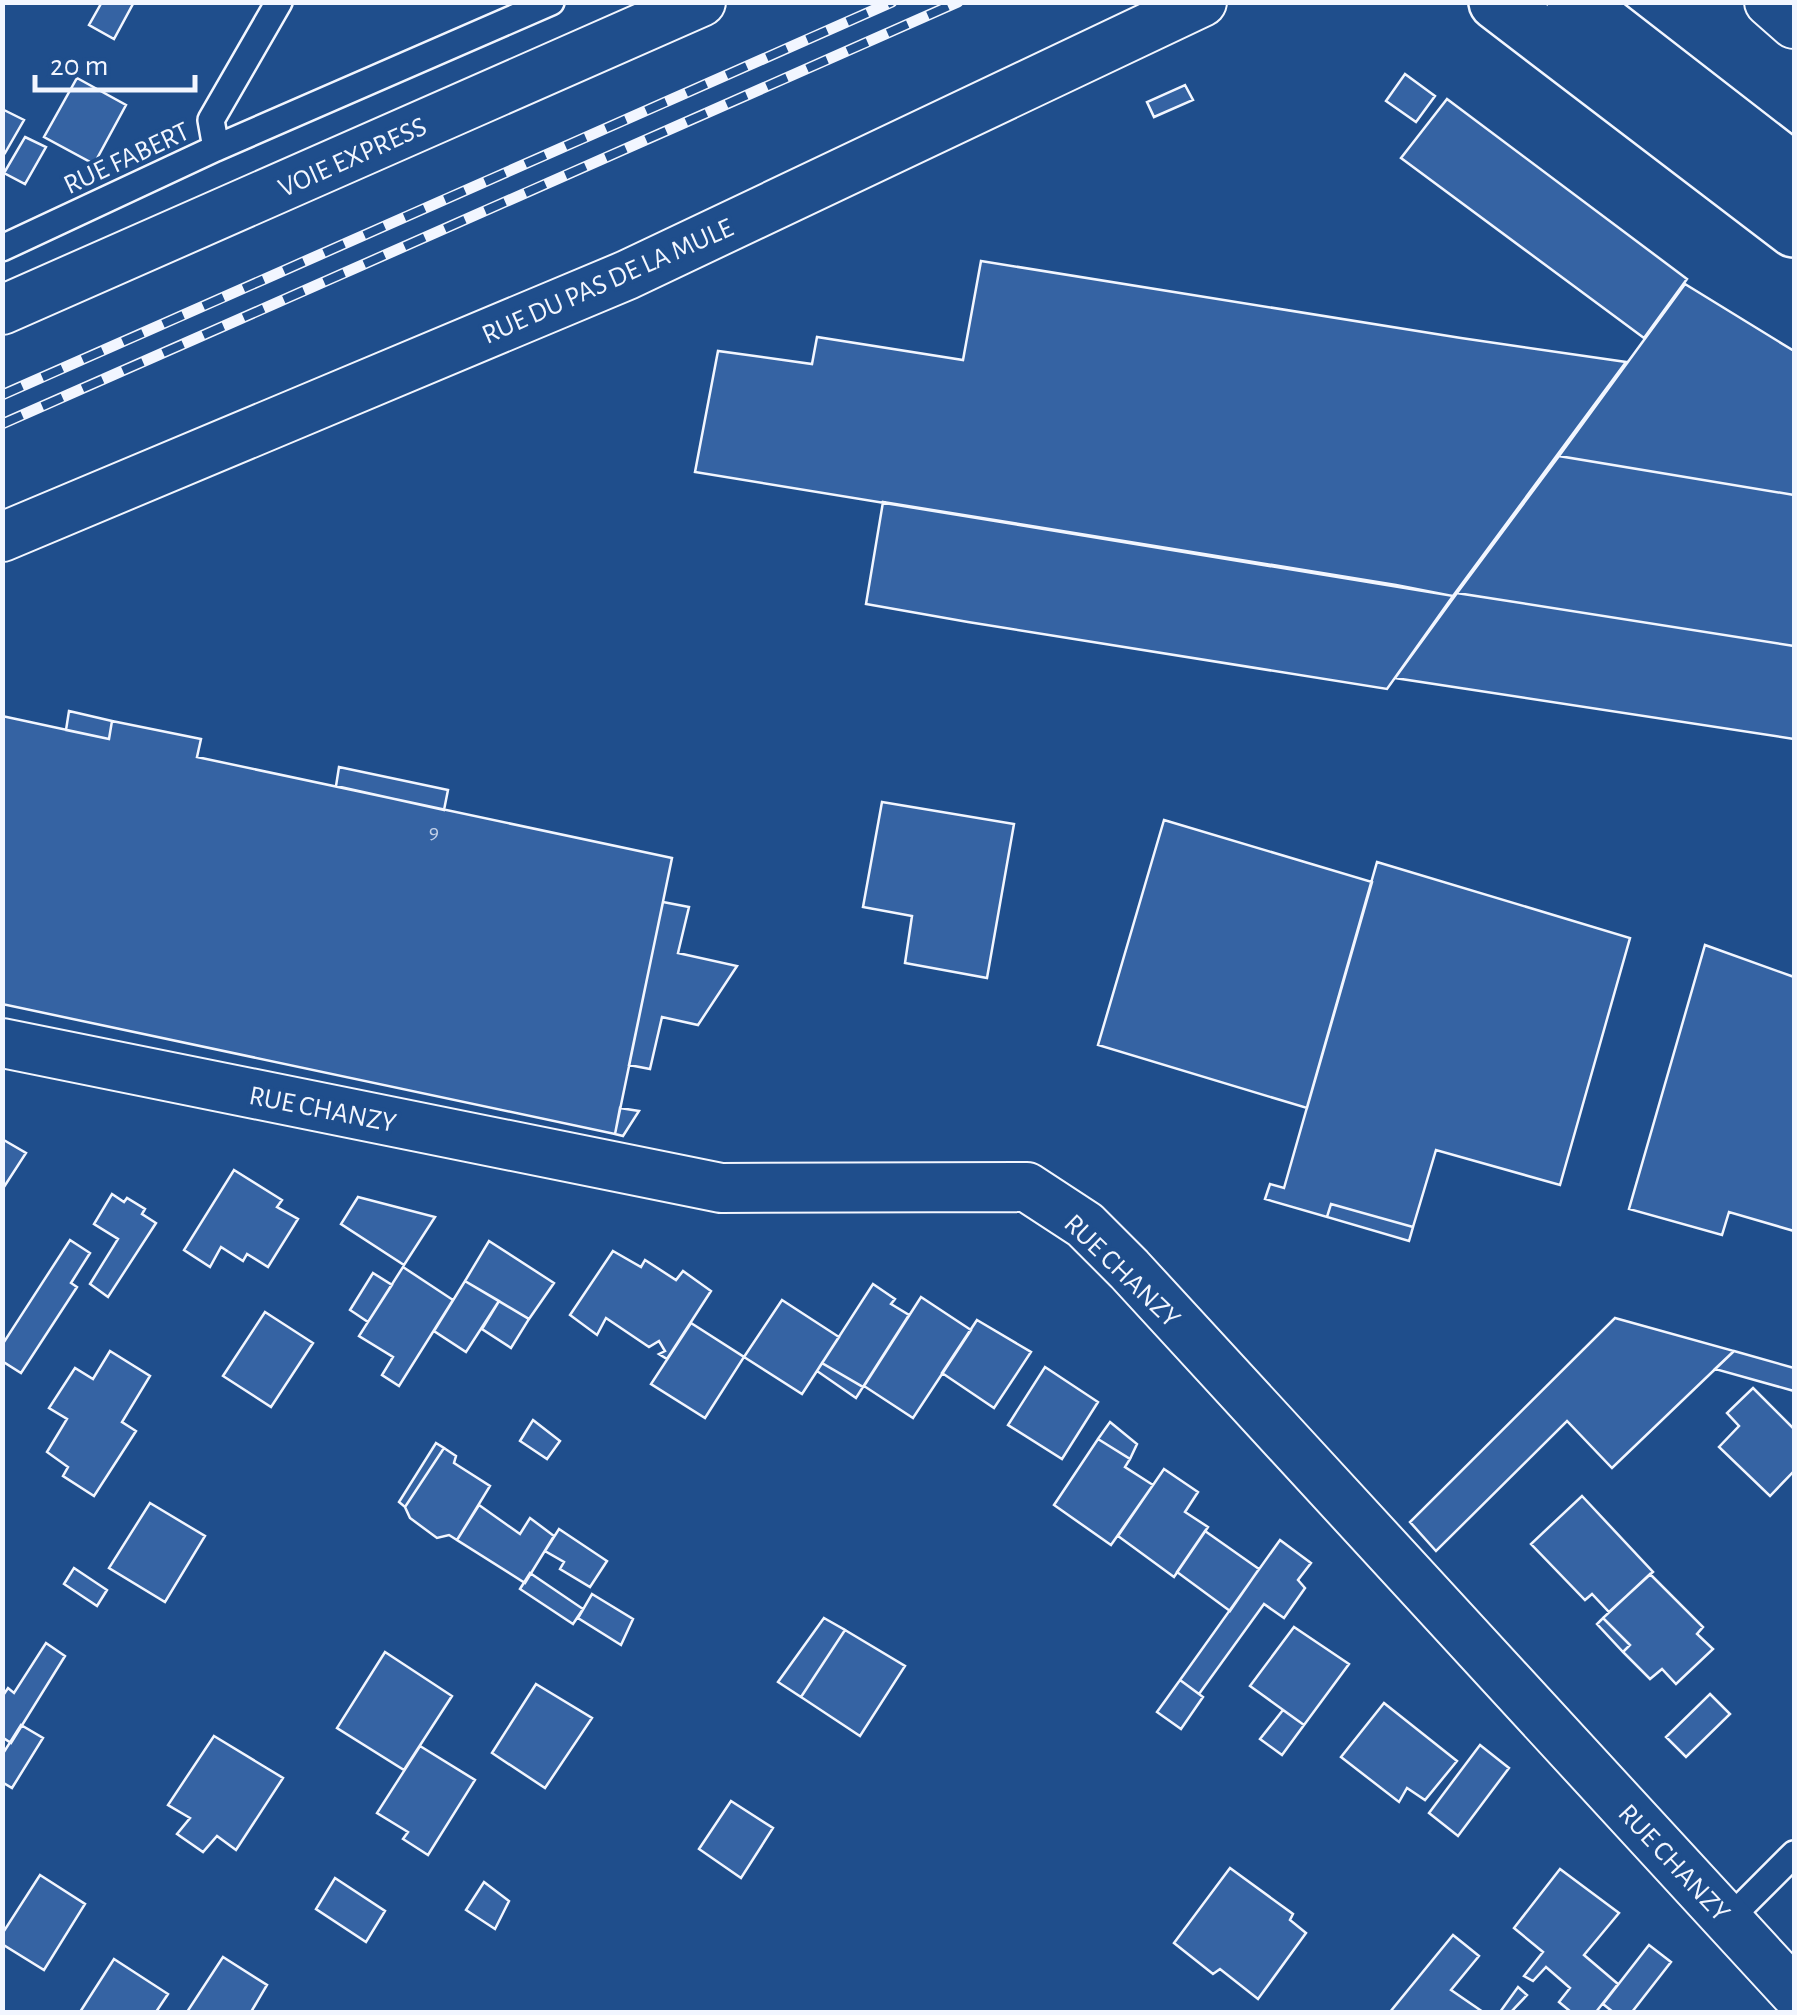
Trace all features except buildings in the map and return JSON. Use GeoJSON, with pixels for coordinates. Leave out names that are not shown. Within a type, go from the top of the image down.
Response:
{"type":"FeatureCollection","features":[{"type":"Feature","properties":{"kind":"main road"},"geometry":{"type":"LineString","coordinates":[[1497,2],[1794,229]]}},
{"type":"Feature","properties":{"kind":"main road"},"geometry":{"type":"LineString","coordinates":[[1575,2],[1794,172]]}},
{"type":"Feature","properties":{"kind":"street","name":"VOIE EXPRESS"},"geometry":{"type":"LineString","coordinates":[[2,310],[702,2]]}},
{"type":"Feature","properties":{"kind":"street","name":"RUE DU PAS DE LA MULE"},"geometry":{"type":"LineString","coordinates":[[2,537],[627,275],[1202,2]]}},
{"type":"Feature","properties":{"kind":"street"},"geometry":{"type":"LineString","coordinates":[[1769,2],[1794,24]]}},
{"type":"Feature","properties":{"kind":"street","name":"RUE CHANZY"},"geometry":{"type":"LineString","coordinates":[[2,1043],[721,1188],[1026,1187],[1086,1226],[1129,1269],[1794,1992]]}},
{"type":"Feature","properties":{"kind":"lane"},"geometry":{"type":"LineString","coordinates":[[216,148],[212,120],[279,2]]}},
{"type":"Feature","properties":{"kind":"lane","name":"RUE FABERT"},"geometry":{"type":"LineString","coordinates":[[2,248],[216,148],[551,2]]}},
{"type":"Feature","properties":{"kind":"lane"},"geometry":{"type":"LineString","coordinates":[[1728,1920],[1794,1854]]}},
{"type":"Feature","properties":{"kind":"railway"},"geometry":{"type":"LineString","coordinates":[[2,395],[892,2]]}},
{"type":"Feature","properties":{"kind":"railway"},"geometry":{"type":"LineString","coordinates":[[2,424],[958,2]]}}]}
